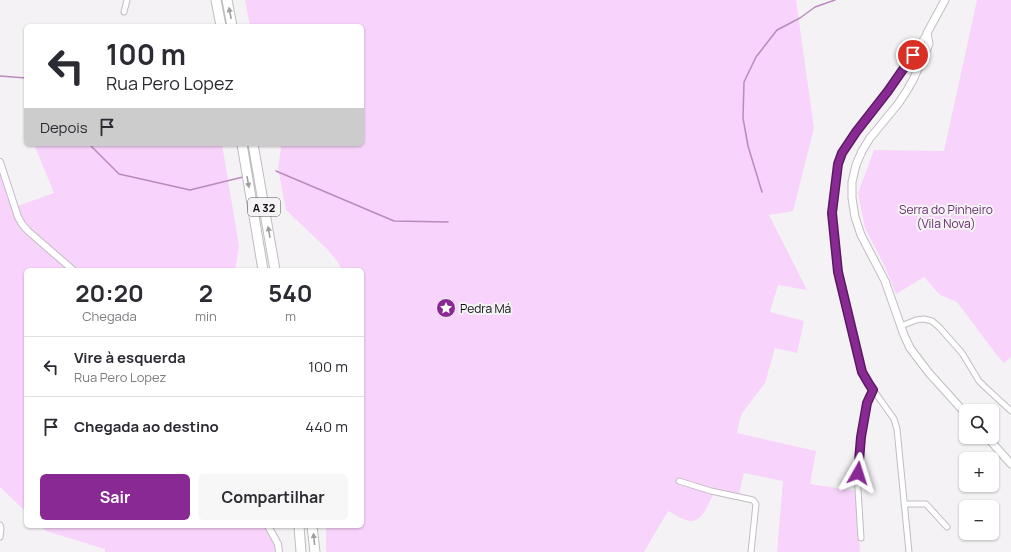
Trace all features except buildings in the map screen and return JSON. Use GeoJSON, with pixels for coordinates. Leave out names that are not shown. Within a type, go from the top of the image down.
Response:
{"type":"FeatureCollection","features":[{"type":"Feature","properties":{"kind":"highway"},"geometry":{"type":"LineString","coordinates":[[216,0],[221,24]]}},
{"type":"Feature","properties":{"kind":"highway"},"geometry":{"type":"LineString","coordinates":[[227,0],[232,24]]}},
{"type":"Feature","properties":{"kind":"highway","name":"A 32"},"geometry":{"type":"LineString","coordinates":[[242,146],[263,268]]}},
{"type":"Feature","properties":{"kind":"highway","name":"A 32"},"geometry":{"type":"LineString","coordinates":[[253,146],[276,268]]}},
{"type":"Feature","properties":{"kind":"highway"},"geometry":{"type":"LineString","coordinates":[[299,528],[301,552]]}},
{"type":"Feature","properties":{"kind":"highway"},"geometry":{"type":"LineString","coordinates":[[312,528],[315,552]]}},
{"type":"Feature","properties":{"kind":"main road"},"geometry":{"type":"LineString","coordinates":[[945,0],[927,33],[929,44],[913,80],[898,104],[870,138],[862,151],[856,165],[852,182],[852,198],[855,217],[861,235],[885,281],[910,348],[959,406]]}},
{"type":"Feature","properties":{"kind":"main road"},"geometry":{"type":"LineString","coordinates":[[993,444],[1011,464]]}},
{"type":"Feature","properties":{"kind":"street"},"geometry":{"type":"LineString","coordinates":[[124,12],[127,0]]}},
{"type":"Feature","properties":{"kind":"street"},"geometry":{"type":"LineString","coordinates":[[909,552],[897,429],[894,418],[869,384],[861,368],[838,272],[832,213],[838,164],[842,153],[856,132],[888,91],[927,33]]}},
{"type":"Feature","properties":{"kind":"street"},"geometry":{"type":"LineString","coordinates":[[0,162],[18,217],[22,224],[71,268]]}},
{"type":"Feature","properties":{"kind":"street"},"geometry":{"type":"LineString","coordinates":[[901,326],[916,320],[924,319],[932,321],[962,353],[984,386],[1011,411]]}},
{"type":"Feature","properties":{"kind":"street"},"geometry":{"type":"LineString","coordinates":[[861,538],[858,473],[861,437],[867,403],[873,390]]}},
{"type":"Feature","properties":{"kind":"street"},"geometry":{"type":"LineString","coordinates":[[679,481],[753,500],[756,504],[751,552]]}},
{"type":"Feature","properties":{"kind":"street"},"geometry":{"type":"LineString","coordinates":[[904,504],[926,504],[947,527]]}},
{"type":"Feature","properties":{"kind":"street"},"geometry":{"type":"LineString","coordinates":[[0,525],[0,537]]}},
{"type":"Feature","properties":{"kind":"street"},"geometry":{"type":"LineString","coordinates":[[269,528],[278,544],[279,552]]}},
{"type":"Feature","properties":{"kind":"green space"},"geometry":{"type":"Polygon","coordinates":[[[245,0],[796,0],[814,128],[793,211],[769,215],[807,290],[778,285],[770,312],[804,321],[797,353],[775,348],[765,383],[743,412],[740,418],[737,433],[816,451],[810,484],[856,491],[860,552],[777,552],[783,481],[744,473],[739,494],[715,489],[703,514],[696,520],[686,520],[668,511],[644,552],[326,552],[326,528],[364,528],[364,268],[341,268],[327,249],[286,210],[278,168],[280,146],[364,146],[364,24],[250,24],[245,0]]]}},
{"type":"Feature","properties":{"kind":"green space","name":"Serra do Pinheiro (Vila Nova)"},"geometry":{"type":"Polygon","coordinates":[[[977,0],[1011,0],[1011,357],[1004,363],[957,302],[940,295],[924,277],[896,294],[885,267],[865,228],[858,193],[874,150],[944,151],[977,0]]]}},
{"type":"Feature","properties":{"kind":"green space"},"geometry":{"type":"Polygon","coordinates":[[[35,146],[222,146],[239,246],[235,268],[24,268],[24,510],[0,487],[0,166],[15,207],[54,193],[35,146]]]}},
{"type":"Feature","properties":{"kind":"green space"},"geometry":{"type":"Polygon","coordinates":[[[43,528],[269,528],[279,552],[105,552],[105,549],[46,531],[43,528]]]}},
{"type":"Feature","properties":{"kind":"waterway"},"geometry":{"type":"LineString","coordinates":[[762,192],[748,146],[743,118],[744,82],[756,57],[777,30],[800,18],[815,7],[835,0]]}},
{"type":"Feature","properties":{"kind":"waterway"},"geometry":{"type":"LineString","coordinates":[[0,76],[24,78]]}},
{"type":"Feature","properties":{"kind":"waterway"},"geometry":{"type":"LineString","coordinates":[[91,146],[119,174],[190,190],[243,177]]}},
{"type":"Feature","properties":{"kind":"waterway"},"geometry":{"type":"LineString","coordinates":[[276,171],[394,221],[448,222]]}},
{"type":"Feature","properties":{"kind":"place","name":"Pedra Má"},"geometry":{"type":"Point","coordinates":[446,308]}},
{"type":"Feature","properties":{"kind":"route"},"geometry":{"type":"LineString","coordinates":[[858,473],[861,437],[867,403],[873,390],[862,372],[838,272],[832,213],[833,200],[838,164],[842,153],[913,55]]}}]}
